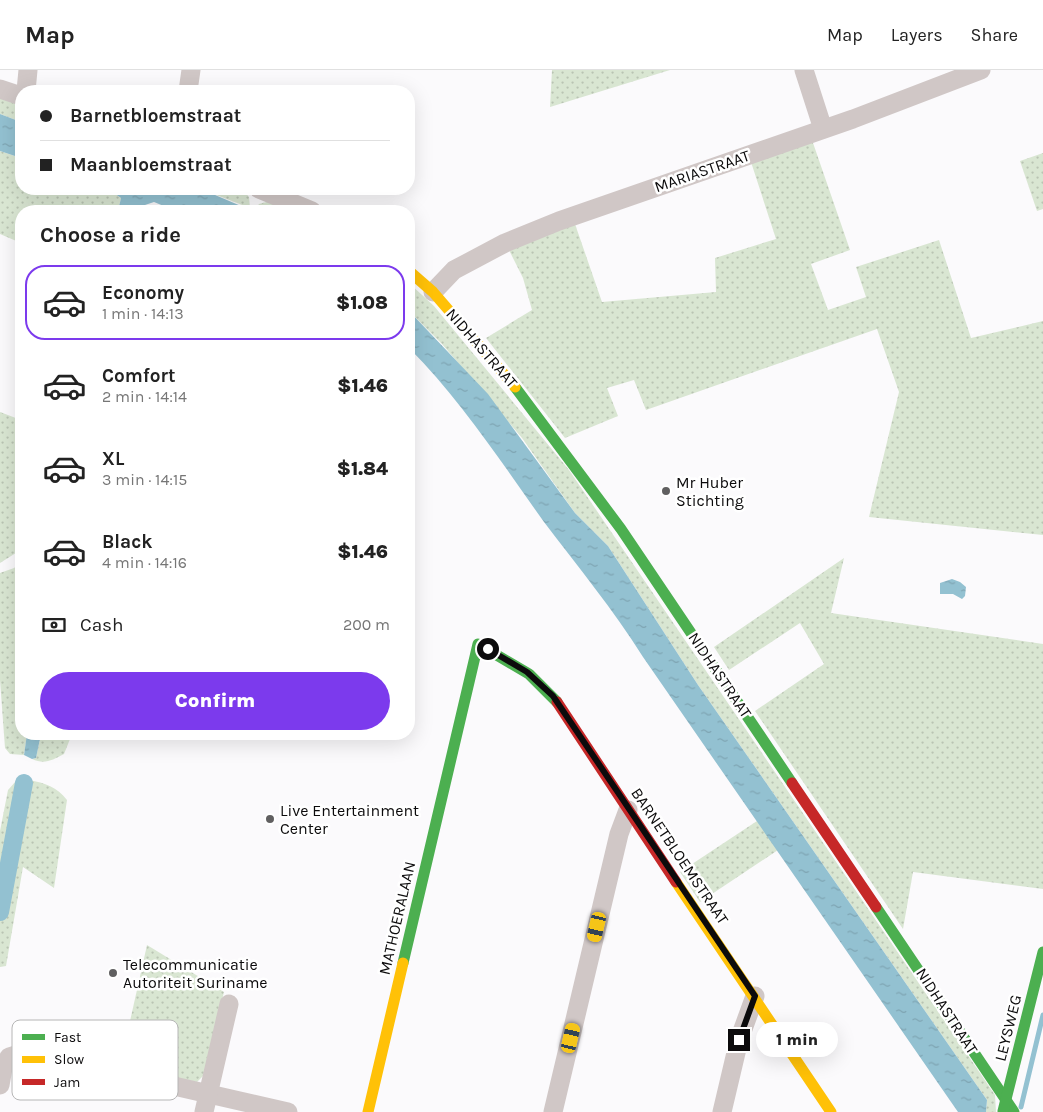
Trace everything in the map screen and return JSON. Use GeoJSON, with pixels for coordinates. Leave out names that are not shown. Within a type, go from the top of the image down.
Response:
{"type":"FeatureCollection","features":[{"type":"Feature","properties":{"kind":"street"},"geometry":{"type":"LineString","coordinates":[[27,85],[28,70]]}},
{"type":"Feature","properties":{"kind":"street"},"geometry":{"type":"LineString","coordinates":[[189,85],[191,70]]}},
{"type":"Feature","properties":{"kind":"street"},"geometry":{"type":"LineString","coordinates":[[804,70],[823,129]]}},
{"type":"Feature","properties":{"kind":"street","name":"MARIASTRAAT"},"geometry":{"type":"LineString","coordinates":[[433,292],[454,270],[505,243],[568,218],[823,129],[981,70]]}},
{"type":"Feature","properties":{"kind":"street"},"geometry":{"type":"LineString","coordinates":[[0,89],[15,94]]}},
{"type":"Feature","properties":{"kind":"street"},"geometry":{"type":"LineString","coordinates":[[273,195],[298,205]]}},
{"type":"Feature","properties":{"kind":"street","name":"NIDHASTRAAT"},"geometry":{"type":"LineString","coordinates":[[415,276],[433,292],[527,400],[621,529],[1014,1112]]}},
{"type":"Feature","properties":{"kind":"street","name":"BARNETBLOEMSTRAAT"},"geometry":{"type":"LineString","coordinates":[[478,644],[536,678],[553,696],[831,1112]]}},
{"type":"Feature","properties":{"kind":"street","name":"MATHOERALAAN"},"geometry":{"type":"LineString","coordinates":[[368,1112],[478,644]]}},
{"type":"Feature","properties":{"kind":"street"},"geometry":{"type":"LineString","coordinates":[[554,1112],[619,834],[628,810]]}},
{"type":"Feature","properties":{"kind":"street","name":"LEYSWEG"},"geometry":{"type":"LineString","coordinates":[[1003,1112],[1043,952]]}},
{"type":"Feature","properties":{"kind":"street"},"geometry":{"type":"LineString","coordinates":[[722,1112],[739,1040],[755,996]]}},
{"type":"Feature","properties":{"kind":"street"},"geometry":{"type":"LineString","coordinates":[[204,1112],[228,1004]]}},
{"type":"Feature","properties":{"kind":"street"},"geometry":{"type":"LineString","coordinates":[[0,1085],[3,1068],[9,1057],[12,1056]]}},
{"type":"Feature","properties":{"kind":"street"},"geometry":{"type":"LineString","coordinates":[[178,1086],[288,1112]]}},
{"type":"Feature","properties":{"kind":"green space"},"geometry":{"type":"Polygon","coordinates":[[[552,70],[670,70],[550,107],[552,70]]]}},
{"type":"Feature","properties":{"kind":"green space"},"geometry":{"type":"Polygon","coordinates":[[[0,97],[15,103],[15,120],[0,114],[0,97]]]}},
{"type":"Feature","properties":{"kind":"green space"},"geometry":{"type":"Polygon","coordinates":[[[812,140],[850,250],[811,264],[828,310],[866,297],[856,267],[939,240],[971,338],[1043,321],[1043,535],[869,517],[899,392],[877,329],[646,410],[634,380],[607,388],[618,416],[565,438],[486,338],[532,310],[523,278],[508,248],[575,224],[602,302],[716,292],[715,258],[776,239],[751,162],[812,140]]]}},
{"type":"Feature","properties":{"kind":"green space"},"geometry":{"type":"Polygon","coordinates":[[[0,151],[15,156],[15,195],[117,195],[121,198],[119,205],[15,205],[15,240],[0,234],[0,151]]]}},
{"type":"Feature","properties":{"kind":"green space"},"geometry":{"type":"Polygon","coordinates":[[[1043,153],[1043,209],[1037,211],[1020,161],[1043,153]]]}},
{"type":"Feature","properties":{"kind":"green space"},"geometry":{"type":"Polygon","coordinates":[[[216,195],[247,195],[250,205],[242,205],[216,195]]]}},
{"type":"Feature","properties":{"kind":"green space"},"geometry":{"type":"Polygon","coordinates":[[[270,201],[279,205],[258,205],[270,201]]]}},
{"type":"Feature","properties":{"kind":"green space"},"geometry":{"type":"Polygon","coordinates":[[[415,289],[434,306],[569,470],[995,1095],[996,1112],[986,1112],[987,1100],[698,685],[608,546],[575,513],[522,438],[442,344],[415,317],[415,289]]]}},
{"type":"Feature","properties":{"kind":"green space"},"geometry":{"type":"Polygon","coordinates":[[[0,412],[15,418],[15,554],[0,563],[0,412]]]}},
{"type":"Feature","properties":{"kind":"green space"},"geometry":{"type":"Polygon","coordinates":[[[844,558],[831,613],[1043,644],[1043,889],[913,872],[903,929],[755,711],[824,664],[800,623],[729,670],[714,647],[844,558]]]}},
{"type":"Feature","properties":{"kind":"green space"},"geometry":{"type":"Polygon","coordinates":[[[14,568],[15,740],[26,740],[24,755],[10,754],[5,748],[0,680],[0,573],[14,568]]]}},
{"type":"Feature","properties":{"kind":"green space"},"geometry":{"type":"Polygon","coordinates":[[[40,740],[70,740],[64,754],[45,762],[32,759],[36,758],[40,740]]]}},
{"type":"Feature","properties":{"kind":"green space"},"geometry":{"type":"Polygon","coordinates":[[[29,780],[50,786],[67,800],[54,888],[23,867],[6,966],[0,967],[0,831],[8,790],[16,781],[29,780]]]}},
{"type":"Feature","properties":{"kind":"green space"},"geometry":{"type":"Polygon","coordinates":[[[757,821],[778,850],[700,902],[680,872],[757,821]]]}},
{"type":"Feature","properties":{"kind":"green space"},"geometry":{"type":"Polygon","coordinates":[[[147,945],[224,992],[204,1075],[197,1082],[178,1078],[178,1020],[130,1020],[147,945]]]}},
{"type":"Feature","properties":{"kind":"water"},"geometry":{"type":"Polygon","coordinates":[[[0,114],[15,120],[15,156],[0,151],[0,114]]]}},
{"type":"Feature","properties":{"kind":"water"},"geometry":{"type":"Polygon","coordinates":[[[117,195],[215,195],[239,205],[161,205],[154,202],[145,205],[119,205],[121,198],[117,195]]]}},
{"type":"Feature","properties":{"kind":"water"},"geometry":{"type":"Polygon","coordinates":[[[415,317],[488,394],[575,513],[608,546],[698,685],[987,1100],[986,1112],[958,1112],[620,622],[544,522],[463,410],[415,354],[415,317]]]}},
{"type":"Feature","properties":{"kind":"water"},"geometry":{"type":"Polygon","coordinates":[[[952,579],[966,587],[965,596],[962,599],[953,594],[940,594],[940,583],[952,579]]]}},
{"type":"Feature","properties":{"kind":"water"},"geometry":{"type":"Polygon","coordinates":[[[26,740],[40,740],[36,758],[32,759],[24,755],[26,740]]]}},
{"type":"Feature","properties":{"kind":"waterway"},"geometry":{"type":"LineString","coordinates":[[0,912],[24,783]]}},
{"type":"Feature","properties":{"kind":"waterway"},"geometry":{"type":"LineString","coordinates":[[1021,1107],[1043,1015]]}},
{"type":"Feature","properties":{"kind":"traffic: fast"},"geometry":{"type":"LineString","coordinates":[[515,387],[621,529],[792,783]]}},
{"type":"Feature","properties":{"kind":"traffic: fast"},"geometry":{"type":"LineString","coordinates":[[403,963],[478,644],[529,674],[557,702]]}},
{"type":"Feature","properties":{"kind":"traffic: fast"},"geometry":{"type":"LineString","coordinates":[[876,907],[1014,1112]]}},
{"type":"Feature","properties":{"kind":"traffic: fast"},"geometry":{"type":"LineString","coordinates":[[1003,1111],[1043,952]]}},
{"type":"Feature","properties":{"kind":"traffic: slow"},"geometry":{"type":"LineString","coordinates":[[415,276],[433,292],[515,387]]}},
{"type":"Feature","properties":{"kind":"traffic: slow"},"geometry":{"type":"LineString","coordinates":[[676,882],[831,1112]]}},
{"type":"Feature","properties":{"kind":"traffic: slow"},"geometry":{"type":"LineString","coordinates":[[368,1112],[403,963]]}},
{"type":"Feature","properties":{"kind":"traffic: jam"},"geometry":{"type":"LineString","coordinates":[[557,702],[676,882]]}},
{"type":"Feature","properties":{"kind":"traffic: jam"},"geometry":{"type":"LineString","coordinates":[[792,783],[876,907]]}},
{"type":"Feature","properties":{"kind":"place","name":"Mr Huber Stichting"},"geometry":{"type":"Point","coordinates":[666,491]}},
{"type":"Feature","properties":{"kind":"place","name":"Live Entertainment Center"},"geometry":{"type":"Point","coordinates":[270,819]}},
{"type":"Feature","properties":{"kind":"place","name":"Telecommunicatie Autoriteit Suriname"},"geometry":{"type":"Point","coordinates":[113,973]}},
{"type":"Feature","properties":{"kind":"route"},"geometry":{"type":"LineString","coordinates":[[488,649],[536,678],[553,696],[755,996],[739,1040]]}}]}
